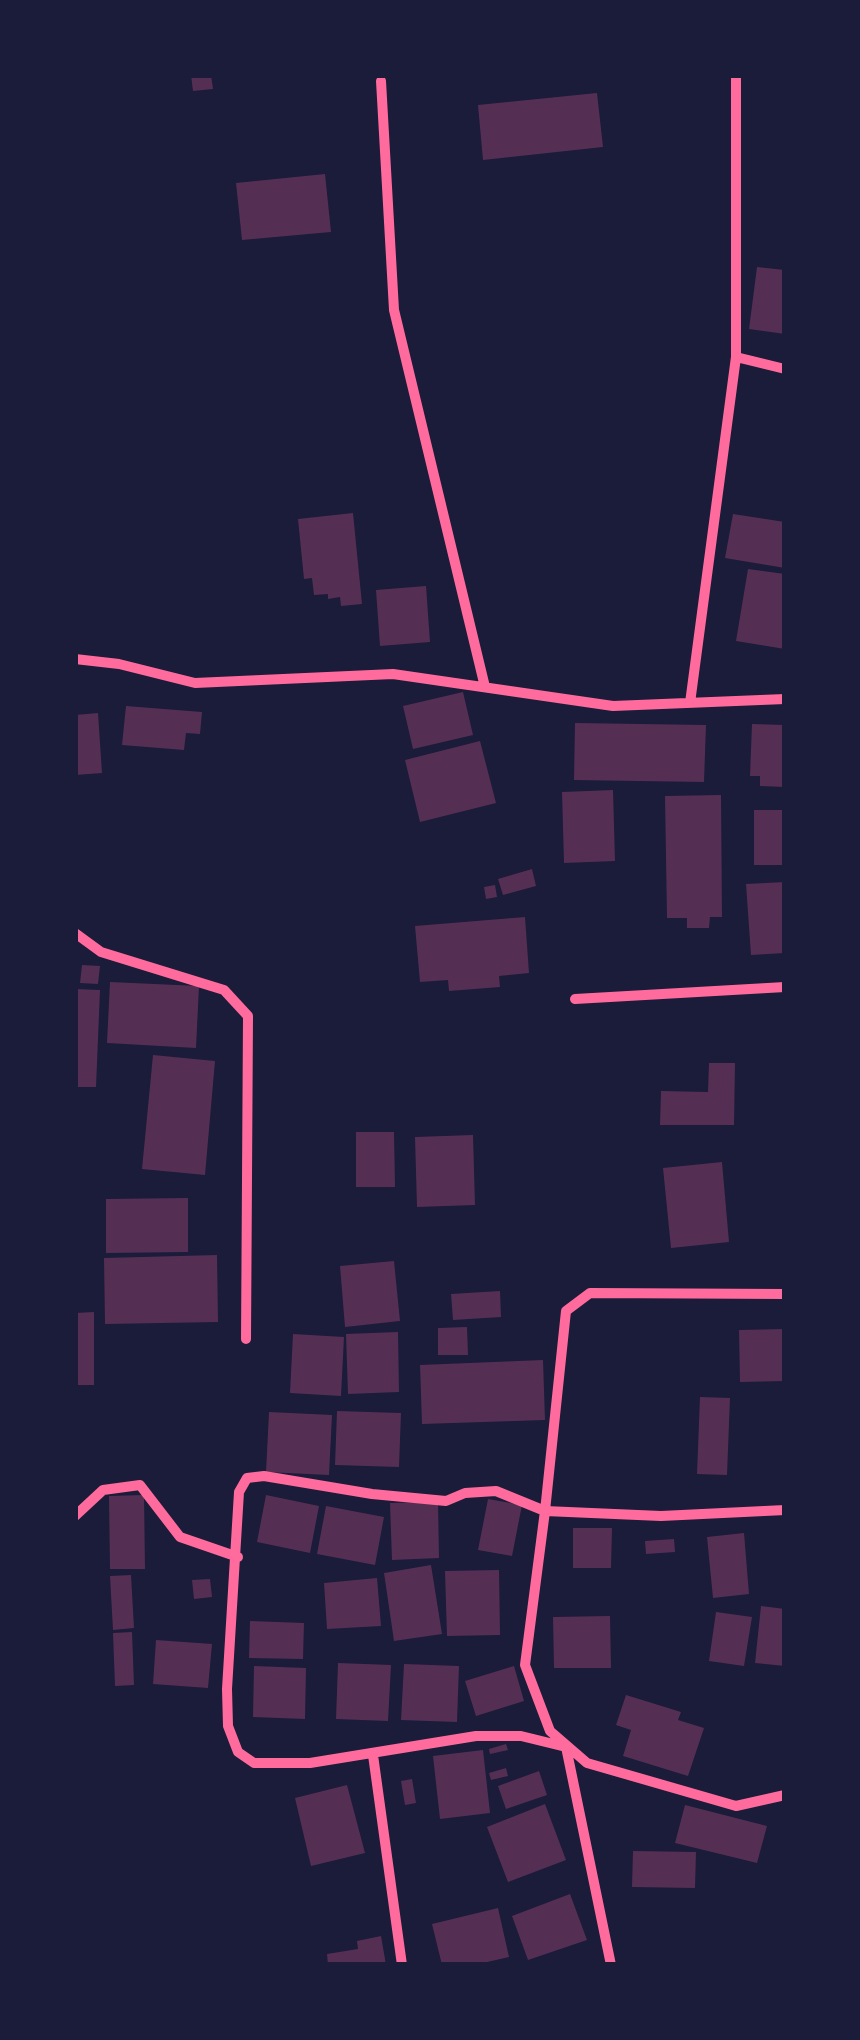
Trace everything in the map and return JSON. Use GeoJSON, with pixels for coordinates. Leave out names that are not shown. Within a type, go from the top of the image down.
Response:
{"type":"FeatureCollection","features":[{"type":"Feature","properties":{"kind":"street"},"geometry":{"type":"LineString","coordinates":[[690,703],[736,357],[736,75]]}},
{"type":"Feature","properties":{"kind":"street"},"geometry":{"type":"LineString","coordinates":[[381,81],[394,310],[485,687]]}},
{"type":"Feature","properties":{"kind":"street"},"geometry":{"type":"LineString","coordinates":[[736,357],[785,369]]}},
{"type":"Feature","properties":{"kind":"street"},"geometry":{"type":"LineString","coordinates":[[75,659],[119,664],[195,683],[393,674],[614,706],[785,699]]}},
{"type":"Feature","properties":{"kind":"street"},"geometry":{"type":"LineString","coordinates":[[75,934],[101,952],[224,990],[248,1016],[246,1339]]}},
{"type":"Feature","properties":{"kind":"street"},"geometry":{"type":"LineString","coordinates":[[576,999],[785,987]]}},
{"type":"Feature","properties":{"kind":"street"},"geometry":{"type":"LineString","coordinates":[[785,1294],[590,1294],[566,1311],[525,1664],[550,1730],[587,1763],[736,1806],[785,1795]]}},
{"type":"Feature","properties":{"kind":"street"},"geometry":{"type":"LineString","coordinates":[[566,1747],[521,1736],[476,1736],[310,1763],[254,1763],[238,1752],[228,1726],[227,1689],[240,1492],[246,1478],[264,1476],[446,1502],[465,1493],[496,1491],[545,1511],[661,1516],[785,1510]]}},
{"type":"Feature","properties":{"kind":"street"},"geometry":{"type":"LineString","coordinates":[[75,1516],[103,1490],[140,1485],[180,1537],[238,1557]]}},
{"type":"Feature","properties":{"kind":"street"},"geometry":{"type":"LineString","coordinates":[[566,1747],[611,1965]]}},
{"type":"Feature","properties":{"kind":"street"},"geometry":{"type":"LineString","coordinates":[[373,1755],[402,1965]]}},
{"type":"Feature","properties":{"kind":"building"},"geometry":{"type":"Polygon","coordinates":[[[191,75],[211,75],[213,89],[193,91],[191,75]]]}},
{"type":"Feature","properties":{"kind":"building"},"geometry":{"type":"Polygon","coordinates":[[[597,93],[603,147],[483,160],[478,105],[597,93]]]}},
{"type":"Feature","properties":{"kind":"building"},"geometry":{"type":"Polygon","coordinates":[[[325,174],[331,232],[242,240],[236,183],[325,174]]]}},
{"type":"Feature","properties":{"kind":"building"},"geometry":{"type":"Polygon","coordinates":[[[757,267],[785,270],[785,334],[749,329],[757,267]]]}},
{"type":"Feature","properties":{"kind":"building"},"geometry":{"type":"Polygon","coordinates":[[[353,513],[362,604],[341,606],[340,597],[314,595],[312,578],[304,579],[298,519],[353,513]]]}},
{"type":"Feature","properties":{"kind":"building"},"geometry":{"type":"Polygon","coordinates":[[[733,514],[785,522],[785,568],[725,558],[733,514]]]}},
{"type":"Feature","properties":{"kind":"building"},"geometry":{"type":"Polygon","coordinates":[[[748,569],[785,574],[785,649],[736,641],[748,569]]]}},
{"type":"Feature","properties":{"kind":"building"},"geometry":{"type":"Polygon","coordinates":[[[426,586],[430,642],[380,646],[376,590],[426,586]]]}},
{"type":"Feature","properties":{"kind":"building"},"geometry":{"type":"Polygon","coordinates":[[[463,692],[473,735],[413,749],[403,706],[463,692]]]}},
{"type":"Feature","properties":{"kind":"building"},"geometry":{"type":"Polygon","coordinates":[[[126,706],[202,712],[200,734],[186,733],[184,750],[122,745],[126,706]]]}},
{"type":"Feature","properties":{"kind":"building"},"geometry":{"type":"Polygon","coordinates":[[[98,713],[102,773],[75,775],[75,715],[98,713]]]}},
{"type":"Feature","properties":{"kind":"building"},"geometry":{"type":"Polygon","coordinates":[[[575,723],[706,725],[704,782],[574,780],[575,723]]]}},
{"type":"Feature","properties":{"kind":"building"},"geometry":{"type":"Polygon","coordinates":[[[752,724],[785,725],[785,787],[760,786],[760,776],[750,776],[752,724]]]}},
{"type":"Feature","properties":{"kind":"building"},"geometry":{"type":"Polygon","coordinates":[[[480,741],[496,803],[420,822],[405,760],[480,741]]]}},
{"type":"Feature","properties":{"kind":"building"},"geometry":{"type":"Polygon","coordinates":[[[613,790],[615,861],[564,863],[562,792],[613,790]]]}},
{"type":"Feature","properties":{"kind":"building"},"geometry":{"type":"Polygon","coordinates":[[[721,795],[722,917],[710,917],[709,928],[687,928],[687,918],[667,918],[665,796],[721,795]]]}},
{"type":"Feature","properties":{"kind":"building"},"geometry":{"type":"Polygon","coordinates":[[[754,810],[785,810],[785,865],[754,865],[754,810]]]}},
{"type":"Feature","properties":{"kind":"building"},"geometry":{"type":"Polygon","coordinates":[[[532,869],[536,886],[503,895],[498,879],[532,869]]]}},
{"type":"Feature","properties":{"kind":"building"},"geometry":{"type":"Polygon","coordinates":[[[785,882],[785,953],[751,955],[746,884],[785,882]]]}},
{"type":"Feature","properties":{"kind":"building"},"geometry":{"type":"Polygon","coordinates":[[[495,885],[497,897],[486,899],[484,887],[495,885]]]}},
{"type":"Feature","properties":{"kind":"building"},"geometry":{"type":"Polygon","coordinates":[[[525,917],[529,973],[499,976],[500,987],[449,991],[448,980],[420,982],[415,926],[525,917]]]}},
{"type":"Feature","properties":{"kind":"building"},"geometry":{"type":"Polygon","coordinates":[[[82,965],[100,966],[98,984],[80,983],[82,965]]]}},
{"type":"Feature","properties":{"kind":"building"},"geometry":{"type":"Polygon","coordinates":[[[110,982],[199,986],[196,1048],[107,1043],[110,982]]]}},
{"type":"Feature","properties":{"kind":"building"},"geometry":{"type":"Polygon","coordinates":[[[75,989],[100,990],[96,1087],[75,1087],[75,989]]]}},
{"type":"Feature","properties":{"kind":"building"},"geometry":{"type":"Polygon","coordinates":[[[153,1055],[215,1061],[205,1175],[142,1169],[153,1055]]]}},
{"type":"Feature","properties":{"kind":"building"},"geometry":{"type":"Polygon","coordinates":[[[709,1063],[735,1063],[734,1125],[660,1125],[661,1091],[708,1092],[709,1063]]]}},
{"type":"Feature","properties":{"kind":"building"},"geometry":{"type":"Polygon","coordinates":[[[356,1132],[394,1132],[395,1187],[356,1187],[356,1132]]]}},
{"type":"Feature","properties":{"kind":"building"},"geometry":{"type":"Polygon","coordinates":[[[473,1135],[475,1205],[417,1207],[415,1137],[473,1135]]]}},
{"type":"Feature","properties":{"kind":"building"},"geometry":{"type":"Polygon","coordinates":[[[722,1162],[729,1242],[671,1248],[663,1168],[722,1162]]]}},
{"type":"Feature","properties":{"kind":"building"},"geometry":{"type":"Polygon","coordinates":[[[188,1198],[188,1252],[106,1253],[106,1199],[188,1198]]]}},
{"type":"Feature","properties":{"kind":"building"},"geometry":{"type":"Polygon","coordinates":[[[217,1255],[218,1322],[105,1324],[104,1258],[217,1255]]]}},
{"type":"Feature","properties":{"kind":"building"},"geometry":{"type":"Polygon","coordinates":[[[394,1261],[400,1321],[345,1327],[340,1266],[394,1261]]]}},
{"type":"Feature","properties":{"kind":"building"},"geometry":{"type":"Polygon","coordinates":[[[500,1291],[501,1317],[453,1320],[451,1294],[500,1291]]]}},
{"type":"Feature","properties":{"kind":"building"},"geometry":{"type":"Polygon","coordinates":[[[94,1312],[94,1385],[75,1385],[75,1313],[94,1312]]]}},
{"type":"Feature","properties":{"kind":"building"},"geometry":{"type":"Polygon","coordinates":[[[467,1327],[468,1355],[438,1355],[438,1328],[467,1327]]]}},
{"type":"Feature","properties":{"kind":"building"},"geometry":{"type":"Polygon","coordinates":[[[785,1329],[785,1381],[740,1382],[739,1330],[785,1329]]]}},
{"type":"Feature","properties":{"kind":"building"},"geometry":{"type":"Polygon","coordinates":[[[398,1332],[399,1392],[348,1394],[346,1334],[398,1332]]]}},
{"type":"Feature","properties":{"kind":"building"},"geometry":{"type":"Polygon","coordinates":[[[293,1334],[344,1337],[341,1396],[290,1393],[293,1334]]]}},
{"type":"Feature","properties":{"kind":"building"},"geometry":{"type":"Polygon","coordinates":[[[543,1360],[545,1420],[422,1424],[420,1365],[543,1360]]]}},
{"type":"Feature","properties":{"kind":"building"},"geometry":{"type":"Polygon","coordinates":[[[700,1397],[730,1398],[727,1475],[697,1474],[700,1397]]]}},
{"type":"Feature","properties":{"kind":"building"},"geometry":{"type":"Polygon","coordinates":[[[337,1411],[401,1413],[399,1467],[335,1465],[337,1411]]]}},
{"type":"Feature","properties":{"kind":"building"},"geometry":{"type":"Polygon","coordinates":[[[269,1412],[332,1415],[329,1475],[266,1472],[269,1412]]]}},
{"type":"Feature","properties":{"kind":"building"},"geometry":{"type":"Polygon","coordinates":[[[144,1495],[145,1569],[110,1569],[109,1496],[144,1495]]]}},
{"type":"Feature","properties":{"kind":"building"},"geometry":{"type":"Polygon","coordinates":[[[266,1495],[319,1506],[310,1553],[257,1542],[266,1495]]]}},
{"type":"Feature","properties":{"kind":"building"},"geometry":{"type":"Polygon","coordinates":[[[488,1499],[522,1505],[512,1556],[478,1550],[488,1499]]]}},
{"type":"Feature","properties":{"kind":"building"},"geometry":{"type":"Polygon","coordinates":[[[438,1502],[439,1558],[392,1560],[390,1503],[438,1502]]]}},
{"type":"Feature","properties":{"kind":"building"},"geometry":{"type":"Polygon","coordinates":[[[326,1506],[384,1517],[375,1565],[317,1554],[326,1506]]]}},
{"type":"Feature","properties":{"kind":"building"},"geometry":{"type":"Polygon","coordinates":[[[573,1528],[612,1528],[611,1568],[573,1568],[573,1528]]]}},
{"type":"Feature","properties":{"kind":"building"},"geometry":{"type":"Polygon","coordinates":[[[744,1533],[749,1594],[713,1598],[707,1537],[744,1533]]]}},
{"type":"Feature","properties":{"kind":"building"},"geometry":{"type":"Polygon","coordinates":[[[674,1539],[675,1552],[646,1554],[645,1541],[674,1539]]]}},
{"type":"Feature","properties":{"kind":"building"},"geometry":{"type":"Polygon","coordinates":[[[431,1565],[442,1634],[394,1641],[384,1573],[431,1565]]]}},
{"type":"Feature","properties":{"kind":"building"},"geometry":{"type":"Polygon","coordinates":[[[499,1570],[500,1635],[447,1636],[445,1571],[499,1570]]]}},
{"type":"Feature","properties":{"kind":"building"},"geometry":{"type":"Polygon","coordinates":[[[131,1575],[134,1628],[113,1630],[110,1576],[131,1575]]]}},
{"type":"Feature","properties":{"kind":"building"},"geometry":{"type":"Polygon","coordinates":[[[377,1578],[381,1626],[327,1629],[324,1583],[377,1578]]]}},
{"type":"Feature","properties":{"kind":"building"},"geometry":{"type":"Polygon","coordinates":[[[210,1579],[212,1597],[194,1599],[192,1580],[210,1579]]]}},
{"type":"Feature","properties":{"kind":"building"},"geometry":{"type":"Polygon","coordinates":[[[761,1606],[785,1609],[785,1666],[755,1663],[761,1606]]]}},
{"type":"Feature","properties":{"kind":"building"},"geometry":{"type":"Polygon","coordinates":[[[716,1612],[752,1617],[744,1666],[709,1661],[716,1612]]]}},
{"type":"Feature","properties":{"kind":"building"},"geometry":{"type":"Polygon","coordinates":[[[610,1616],[611,1668],[554,1668],[553,1617],[610,1616]]]}},
{"type":"Feature","properties":{"kind":"building"},"geometry":{"type":"Polygon","coordinates":[[[250,1621],[304,1623],[303,1659],[249,1658],[250,1621]]]}},
{"type":"Feature","properties":{"kind":"building"},"geometry":{"type":"Polygon","coordinates":[[[132,1632],[134,1685],[115,1686],[113,1633],[132,1632]]]}},
{"type":"Feature","properties":{"kind":"building"},"geometry":{"type":"Polygon","coordinates":[[[156,1640],[212,1644],[208,1688],[153,1684],[156,1640]]]}},
{"type":"Feature","properties":{"kind":"building"},"geometry":{"type":"Polygon","coordinates":[[[338,1663],[391,1665],[388,1721],[336,1719],[338,1663]]]}},
{"type":"Feature","properties":{"kind":"building"},"geometry":{"type":"Polygon","coordinates":[[[404,1664],[459,1666],[457,1722],[401,1720],[404,1664]]]}},
{"type":"Feature","properties":{"kind":"building"},"geometry":{"type":"Polygon","coordinates":[[[254,1666],[306,1668],[305,1719],[253,1717],[254,1666]]]}},
{"type":"Feature","properties":{"kind":"building"},"geometry":{"type":"Polygon","coordinates":[[[514,1666],[524,1701],[476,1716],[465,1681],[514,1666]]]}},
{"type":"Feature","properties":{"kind":"building"},"geometry":{"type":"Polygon","coordinates":[[[626,1695],[681,1712],[678,1720],[704,1728],[688,1776],[623,1756],[631,1730],[616,1725],[626,1695]]]}},
{"type":"Feature","properties":{"kind":"building"},"geometry":{"type":"Polygon","coordinates":[[[506,1744],[508,1750],[490,1754],[489,1749],[506,1744]]]}},
{"type":"Feature","properties":{"kind":"building"},"geometry":{"type":"Polygon","coordinates":[[[483,1750],[490,1813],[440,1819],[433,1756],[483,1750]]]}},
{"type":"Feature","properties":{"kind":"building"},"geometry":{"type":"Polygon","coordinates":[[[506,1768],[508,1776],[491,1780],[489,1773],[506,1768]]]}},
{"type":"Feature","properties":{"kind":"building"},"geometry":{"type":"Polygon","coordinates":[[[539,1771],[547,1795],[506,1809],[498,1786],[539,1771]]]}},
{"type":"Feature","properties":{"kind":"building"},"geometry":{"type":"Polygon","coordinates":[[[412,1779],[416,1803],[405,1805],[401,1781],[412,1779]]]}},
{"type":"Feature","properties":{"kind":"building"},"geometry":{"type":"Polygon","coordinates":[[[347,1785],[365,1853],[311,1866],[295,1798],[347,1785]]]}},
{"type":"Feature","properties":{"kind":"building"},"geometry":{"type":"Polygon","coordinates":[[[545,1804],[566,1860],[508,1882],[487,1827],[545,1804]]]}},
{"type":"Feature","properties":{"kind":"building"},"geometry":{"type":"Polygon","coordinates":[[[685,1805],[767,1826],[757,1863],[675,1843],[685,1805]]]}},
{"type":"Feature","properties":{"kind":"building"},"geometry":{"type":"Polygon","coordinates":[[[633,1851],[696,1852],[695,1888],[632,1887],[633,1851]]]}},
{"type":"Feature","properties":{"kind":"building"},"geometry":{"type":"Polygon","coordinates":[[[570,1894],[587,1940],[528,1960],[512,1916],[570,1894]]]}},
{"type":"Feature","properties":{"kind":"building"},"geometry":{"type":"Polygon","coordinates":[[[498,1908],[509,1957],[474,1965],[442,1965],[432,1924],[498,1908]]]}},
{"type":"Feature","properties":{"kind":"building"},"geometry":{"type":"Polygon","coordinates":[[[381,1936],[386,1965],[328,1965],[327,1954],[358,1949],[357,1941],[381,1936]]]}}]}
